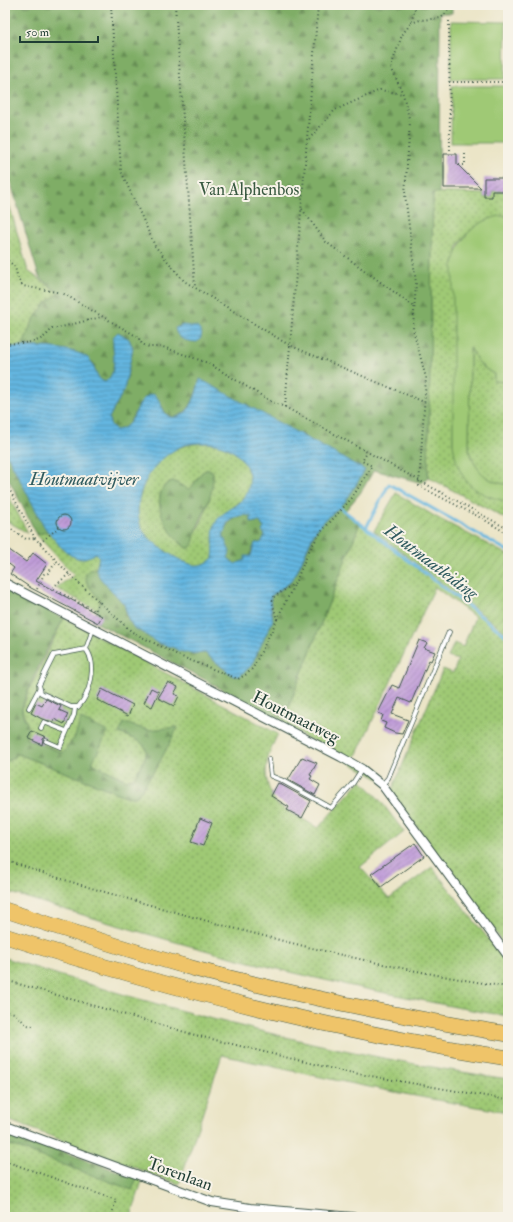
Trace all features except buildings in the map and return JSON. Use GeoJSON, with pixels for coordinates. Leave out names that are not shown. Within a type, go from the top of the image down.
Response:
{"type":"FeatureCollection","features":[{"type":"Feature","properties":{"kind":"highway"},"geometry":{"type":"LineString","coordinates":[[5,910],[98,941],[266,986],[390,1014],[508,1034]]}},
{"type":"Feature","properties":{"kind":"highway"},"geometry":{"type":"LineString","coordinates":[[5,936],[124,974],[196,993],[391,1038],[508,1058]]}},
{"type":"Feature","properties":{"kind":"street","name":"Houtmaatweg"},"geometry":{"type":"LineString","coordinates":[[5,583],[362,769],[382,785],[508,956]]}},
{"type":"Feature","properties":{"kind":"street","name":"Torenlaan"},"geometry":{"type":"LineString","coordinates":[[5,1126],[212,1202],[250,1208],[353,1217]]}},
{"type":"Feature","properties":{"kind":"lane"},"geometry":{"type":"LineString","coordinates":[[46,741],[60,747],[74,715],[75,708],[80,704],[92,679],[90,657],[86,649],[93,629]]}},
{"type":"Feature","properties":{"kind":"lane"},"geometry":{"type":"LineString","coordinates":[[382,785],[388,778],[449,632]]}},
{"type":"Feature","properties":{"kind":"lane"},"geometry":{"type":"LineString","coordinates":[[29,708],[54,655],[86,649]]}},
{"type":"Feature","properties":{"kind":"lane"},"geometry":{"type":"LineString","coordinates":[[39,689],[41,693],[75,708]]}},
{"type":"Feature","properties":{"kind":"lane"},"geometry":{"type":"LineString","coordinates":[[41,728],[44,722],[66,731]]}},
{"type":"Feature","properties":{"kind":"lane"},"geometry":{"type":"LineString","coordinates":[[269,759],[271,776],[331,808],[353,784],[362,769]]}},
{"type":"Feature","properties":{"kind":"path"},"geometry":{"type":"LineString","coordinates":[[111,5],[121,171],[155,246],[184,281],[195,286],[289,345],[424,402]]}},
{"type":"Feature","properties":{"kind":"path"},"geometry":{"type":"LineString","coordinates":[[175,5],[195,286]]}},
{"type":"Feature","properties":{"kind":"path"},"geometry":{"type":"LineString","coordinates":[[285,407],[318,5]]}},
{"type":"Feature","properties":{"kind":"path"},"geometry":{"type":"LineString","coordinates":[[416,5],[411,23],[402,35],[391,67],[403,94],[410,122],[405,194],[416,283],[413,329],[426,378],[419,486],[483,519],[508,534]]}},
{"type":"Feature","properties":{"kind":"path"},"geometry":{"type":"LineString","coordinates":[[411,23],[420,20],[441,18],[454,5]]}},
{"type":"Feature","properties":{"kind":"path"},"geometry":{"type":"LineString","coordinates":[[508,5],[508,152]]}},
{"type":"Feature","properties":{"kind":"path"},"geometry":{"type":"LineString","coordinates":[[449,21],[450,152]]}},
{"type":"Feature","properties":{"kind":"path"},"geometry":{"type":"LineString","coordinates":[[449,82],[508,82]]}},
{"type":"Feature","properties":{"kind":"path"},"geometry":{"type":"LineString","coordinates":[[308,139],[335,110],[380,90],[403,94]]}},
{"type":"Feature","properties":{"kind":"path"},"geometry":{"type":"LineString","coordinates":[[459,165],[465,165],[465,152]]}},
{"type":"Feature","properties":{"kind":"path"},"geometry":{"type":"LineString","coordinates":[[302,208],[326,242],[414,306]]}},
{"type":"Feature","properties":{"kind":"path"},"geometry":{"type":"LineString","coordinates":[[5,258],[15,267],[18,279],[23,286],[62,293],[138,337],[142,344],[149,347],[162,347],[208,364],[272,402],[285,407],[367,453],[419,479],[508,529]]}},
{"type":"Feature","properties":{"kind":"path"},"geometry":{"type":"LineString","coordinates":[[5,344],[33,342],[48,335],[52,328],[58,328],[102,317]]}},
{"type":"Feature","properties":{"kind":"path"},"geometry":{"type":"LineString","coordinates":[[5,481],[35,538],[69,574],[132,632],[182,657],[234,679],[242,678],[253,668],[310,549],[321,532],[352,498],[372,466],[362,462],[367,453]]}},
{"type":"Feature","properties":{"kind":"path"},"geometry":{"type":"LineString","coordinates":[[5,525],[26,539],[35,538]]}},
{"type":"Feature","properties":{"kind":"path"},"geometry":{"type":"LineString","coordinates":[[40,543],[60,526]]}},
{"type":"Feature","properties":{"kind":"path"},"geometry":{"type":"LineString","coordinates":[[32,597],[44,574],[48,573],[57,560]]}},
{"type":"Feature","properties":{"kind":"path"},"geometry":{"type":"LineString","coordinates":[[69,574],[52,588],[94,611],[99,601]]}},
{"type":"Feature","properties":{"kind":"path"},"geometry":{"type":"LineString","coordinates":[[277,620],[272,601],[295,582]]}},
{"type":"Feature","properties":{"kind":"path"},"geometry":{"type":"LineString","coordinates":[[5,860],[61,880],[251,934],[361,959],[508,987]]}},
{"type":"Feature","properties":{"kind":"path"},"geometry":{"type":"LineString","coordinates":[[5,980],[195,1035],[342,1071],[508,1100]]}},
{"type":"Feature","properties":{"kind":"path"},"geometry":{"type":"LineString","coordinates":[[5,1010],[14,1013],[27,1025],[33,1026]]}},
{"type":"Feature","properties":{"kind":"path"},"geometry":{"type":"LineString","coordinates":[[5,1161],[116,1200],[111,1217]]}},
{"type":"Feature","properties":{"kind":"green space","name":"Van Alphenbos"},"geometry":{"type":"Polygon","coordinates":[[[5,5],[452,5],[452,13],[440,13],[439,193],[433,193],[428,477],[422,483],[374,470],[361,492],[345,511],[360,523],[282,724],[204,679],[93,621],[101,601],[88,585],[85,576],[89,569],[97,568],[96,570],[124,604],[128,619],[134,628],[157,643],[172,647],[179,651],[193,654],[205,653],[224,669],[273,616],[270,601],[271,596],[285,587],[294,577],[320,525],[272,420],[200,380],[193,401],[183,413],[175,417],[169,416],[164,411],[157,398],[138,409],[128,425],[116,430],[110,424],[109,418],[124,390],[133,348],[129,339],[118,332],[113,338],[113,368],[112,373],[105,382],[99,378],[92,363],[85,356],[58,349],[23,346],[28,331],[36,316],[46,303],[59,293],[39,277],[5,164],[5,5]]]}},
{"type":"Feature","properties":{"kind":"green space"},"geometry":{"type":"Polygon","coordinates":[[[451,21],[506,22],[505,79],[451,79],[451,21]]]}},
{"type":"Feature","properties":{"kind":"green space"},"geometry":{"type":"Polygon","coordinates":[[[452,86],[505,86],[505,143],[451,143],[452,86]]]}},
{"type":"Feature","properties":{"kind":"green space"},"geometry":{"type":"Polygon","coordinates":[[[5,190],[28,271],[59,293],[46,303],[36,316],[28,331],[23,346],[5,347],[5,190]]]}},
{"type":"Feature","properties":{"kind":"green space"},"geometry":{"type":"Polygon","coordinates":[[[492,191],[508,191],[507,216],[491,219],[478,225],[466,235],[457,248],[453,443],[506,501],[508,500],[508,520],[428,477],[433,192],[484,194],[484,197],[492,197],[492,191]]]}},
{"type":"Feature","properties":{"kind":"green space"},"geometry":{"type":"Polygon","coordinates":[[[499,216],[508,216],[508,382],[494,381],[494,374],[485,369],[474,355],[470,347],[469,450],[474,463],[482,474],[494,481],[508,484],[508,500],[506,501],[484,494],[475,489],[468,482],[462,475],[458,466],[453,443],[453,266],[459,248],[468,234],[481,223],[499,216]]]}},
{"type":"Feature","properties":{"kind":"green space"},"geometry":{"type":"Polygon","coordinates":[[[470,345],[479,362],[485,369],[494,374],[494,381],[508,382],[508,484],[494,481],[482,474],[474,463],[469,450],[470,345]]]}},
{"type":"Feature","properties":{"kind":"green space"},"geometry":{"type":"Polygon","coordinates":[[[204,443],[222,446],[235,453],[246,465],[250,482],[249,488],[243,499],[229,510],[215,531],[213,537],[213,558],[204,564],[194,565],[172,556],[149,538],[141,527],[138,516],[141,492],[146,480],[161,459],[181,447],[190,444],[204,443]],[[206,470],[200,475],[191,488],[188,489],[173,481],[165,485],[161,492],[161,509],[169,528],[186,548],[197,531],[208,503],[211,493],[213,473],[211,470],[206,470]]]}},
{"type":"Feature","properties":{"kind":"green space"},"geometry":{"type":"Polygon","coordinates":[[[5,451],[48,531],[37,535],[5,472],[5,451]]]}},
{"type":"Feature","properties":{"kind":"green space"},"geometry":{"type":"Polygon","coordinates":[[[211,470],[213,473],[212,489],[206,508],[197,528],[193,543],[190,548],[186,548],[169,530],[165,522],[160,506],[162,490],[165,485],[173,481],[188,489],[191,488],[202,472],[211,470]]]}},
{"type":"Feature","properties":{"kind":"green space"},"geometry":{"type":"Polygon","coordinates":[[[5,489],[28,533],[5,520],[5,489]]]}},
{"type":"Feature","properties":{"kind":"green space"},"geometry":{"type":"Polygon","coordinates":[[[396,493],[436,517],[508,555],[508,634],[374,531],[396,493]]]}},
{"type":"Feature","properties":{"kind":"green space"},"geometry":{"type":"Polygon","coordinates":[[[244,515],[251,516],[251,523],[259,521],[264,528],[265,535],[261,544],[257,542],[252,549],[250,556],[240,564],[235,564],[228,558],[228,551],[223,538],[223,532],[229,522],[244,515]]]}},
{"type":"Feature","properties":{"kind":"green space"},"geometry":{"type":"Polygon","coordinates":[[[360,523],[508,637],[508,949],[391,792],[443,669],[453,673],[458,660],[448,657],[454,643],[463,647],[475,617],[435,587],[354,760],[376,773],[382,781],[282,724],[360,523]]]}},
{"type":"Feature","properties":{"kind":"green space"},"geometry":{"type":"Polygon","coordinates":[[[48,531],[70,555],[80,559],[96,553],[99,558],[97,568],[89,569],[88,585],[101,601],[97,610],[56,588],[74,575],[37,535],[48,531]]]}},
{"type":"Feature","properties":{"kind":"green space"},"geometry":{"type":"Polygon","coordinates":[[[5,590],[64,618],[40,664],[24,702],[22,714],[28,725],[25,738],[63,753],[75,737],[81,719],[108,732],[92,763],[126,780],[134,778],[144,760],[146,749],[138,741],[119,733],[124,723],[148,730],[178,727],[158,765],[137,796],[126,796],[18,754],[5,763],[5,590]]]}},
{"type":"Feature","properties":{"kind":"green space"},"geometry":{"type":"Polygon","coordinates":[[[64,618],[278,734],[271,748],[266,770],[266,778],[275,802],[318,828],[361,780],[380,800],[404,832],[360,867],[389,899],[432,867],[508,964],[508,1016],[454,1007],[351,986],[251,962],[103,921],[5,891],[5,763],[18,754],[126,796],[137,796],[158,765],[162,729],[148,730],[138,728],[119,733],[138,741],[146,749],[144,760],[134,778],[126,780],[92,763],[81,720],[75,737],[64,753],[25,738],[27,734],[27,724],[22,709],[29,690],[64,618]]]}},
{"type":"Feature","properties":{"kind":"green space"},"geometry":{"type":"Polygon","coordinates":[[[5,958],[128,996],[254,1029],[381,1057],[508,1079],[508,1112],[365,1086],[222,1055],[179,1184],[5,1119],[5,958]]]}},
{"type":"Feature","properties":{"kind":"green space"},"geometry":{"type":"Polygon","coordinates":[[[5,1131],[137,1178],[132,1190],[5,1143],[5,1131]]]}},
{"type":"Feature","properties":{"kind":"green space"},"geometry":{"type":"Polygon","coordinates":[[[5,1143],[132,1189],[137,1178],[142,1181],[131,1217],[5,1217],[5,1143]]]}},
{"type":"Feature","properties":{"kind":"water"},"geometry":{"type":"Polygon","coordinates":[[[183,325],[197,327],[202,333],[201,338],[197,342],[180,337],[175,328],[183,325]]]}},
{"type":"Feature","properties":{"kind":"water","name":"Houtmaatvijver"},"geometry":{"type":"Polygon","coordinates":[[[118,332],[129,339],[133,348],[124,390],[109,418],[110,424],[116,430],[123,428],[128,424],[141,401],[152,394],[157,397],[164,412],[171,417],[181,415],[186,412],[197,391],[200,379],[365,470],[346,501],[320,525],[314,533],[296,574],[289,583],[271,596],[270,601],[273,620],[251,666],[240,676],[233,676],[205,653],[193,654],[179,651],[172,647],[157,643],[134,628],[128,619],[124,604],[100,578],[96,570],[99,557],[96,553],[80,559],[70,555],[60,546],[45,528],[5,451],[5,347],[24,346],[62,349],[84,355],[92,363],[99,378],[105,382],[112,373],[114,361],[113,337],[118,332]],[[208,443],[185,445],[168,454],[159,462],[145,482],[138,504],[138,516],[141,527],[149,538],[172,556],[194,565],[204,564],[213,558],[213,532],[215,524],[222,515],[243,500],[249,483],[246,465],[239,456],[227,448],[208,443]],[[246,515],[229,521],[223,535],[230,552],[228,558],[235,564],[245,560],[245,556],[251,556],[255,543],[261,543],[265,535],[262,531],[264,528],[259,521],[251,523],[251,516],[246,515]]]}},
{"type":"Feature","properties":{"kind":"waterway"},"geometry":{"type":"LineString","coordinates":[[366,528],[389,484],[508,551]]}},
{"type":"Feature","properties":{"kind":"waterway","name":"Houtmaatleiding"},"geometry":{"type":"LineString","coordinates":[[339,507],[508,637]]}}]}
